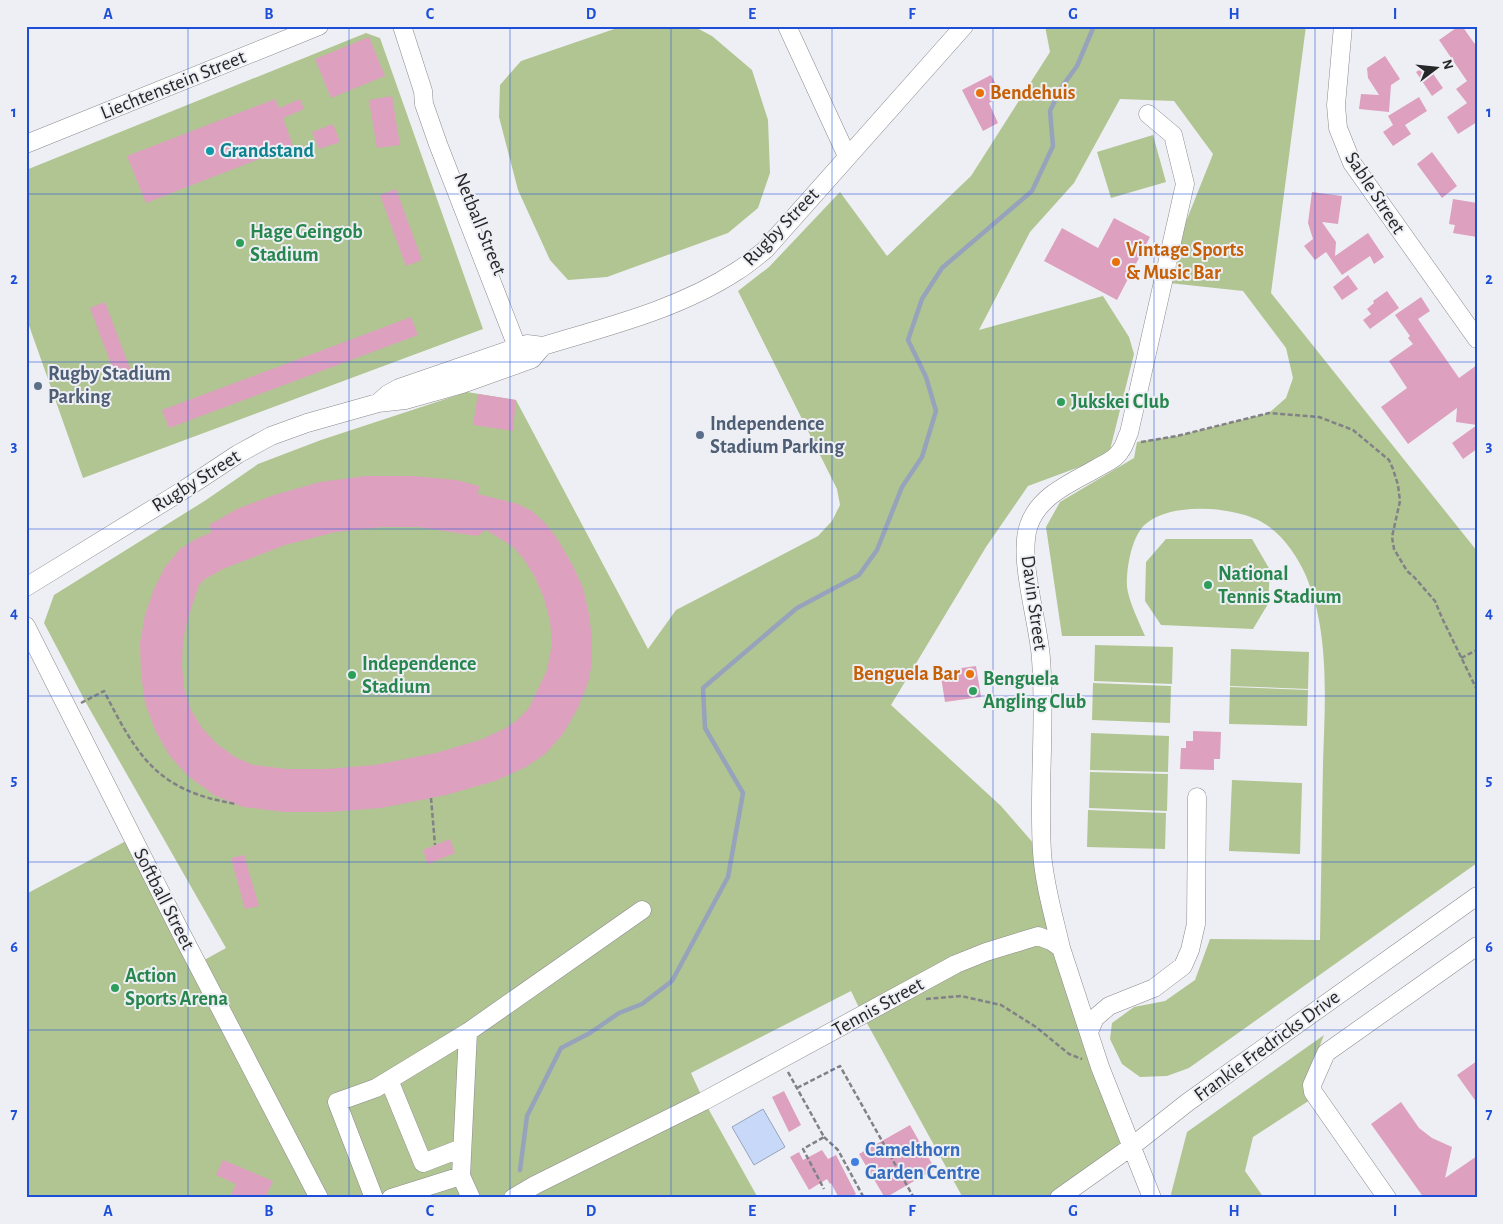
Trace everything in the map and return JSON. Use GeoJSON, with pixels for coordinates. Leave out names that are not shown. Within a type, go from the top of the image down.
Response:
{"type":"FeatureCollection","features":[{"type":"Feature","properties":{"kind":"street","name":"Liechtenstein Street"},"geometry":{"type":"LineString","coordinates":[[26,144],[319,26]]}},
{"type":"Feature","properties":{"kind":"street","name":"Netball Street"},"geometry":{"type":"LineString","coordinates":[[402,26],[423,91],[434,105],[529,352]]}},
{"type":"Feature","properties":{"kind":"street"},"geometry":{"type":"LineString","coordinates":[[787,26],[847,156]]}},
{"type":"Feature","properties":{"kind":"street","name":"Rugby Street"},"geometry":{"type":"LineString","coordinates":[[26,587],[182,491],[238,454],[271,436],[307,423],[378,403],[405,400],[453,386],[529,352],[645,314],[697,293],[739,270],[765,250],[964,26]]}},
{"type":"Feature","properties":{"kind":"street","name":"Sable Street"},"geometry":{"type":"LineString","coordinates":[[1343,26],[1336,105],[1338,128],[1352,163],[1477,338]]}},
{"type":"Feature","properties":{"kind":"street","name":"Davin Street"},"geometry":{"type":"LineString","coordinates":[[1061,948],[1042,853],[1043,719],[1041,658],[1026,562],[1026,543],[1029,524],[1037,511],[1050,497],[1063,486],[1110,461],[1121,450],[1129,433],[1185,184],[1173,135],[1148,114]]}},
{"type":"Feature","properties":{"kind":"street","name":"Softball Street"},"geometry":{"type":"LineString","coordinates":[[26,626],[180,931],[319,1198]]}},
{"type":"Feature","properties":{"kind":"street"},"geometry":{"type":"LineString","coordinates":[[1088,1032],[1095,1018],[1109,1006],[1154,988],[1183,966],[1190,950],[1196,924],[1197,798]]}},
{"type":"Feature","properties":{"kind":"street","name":"Frankie Fredricks Drive"},"geometry":{"type":"LineString","coordinates":[[1058,1198],[1131,1147],[1188,1102],[1477,896]]}},
{"type":"Feature","properties":{"kind":"street"},"geometry":{"type":"LineString","coordinates":[[374,1198],[337,1102],[376,1088],[468,1032],[642,910]]}},
{"type":"Feature","properties":{"kind":"street","name":"Tennis Street"},"geometry":{"type":"LineString","coordinates":[[514,1198],[535,1185],[781,1060],[956,964],[986,952],[1038,936],[1051,941],[1061,948]]}},
{"type":"Feature","properties":{"kind":"street"},"geometry":{"type":"LineString","coordinates":[[1387,1198],[1313,1092],[1312,1085],[1326,1054],[1477,946]]}},
{"type":"Feature","properties":{"kind":"street"},"geometry":{"type":"LineString","coordinates":[[1061,948],[1100,1067],[1152,1198]]}},
{"type":"Feature","properties":{"kind":"street"},"geometry":{"type":"LineString","coordinates":[[468,1032],[461,1176],[471,1198]]}},
{"type":"Feature","properties":{"kind":"street"},"geometry":{"type":"LineString","coordinates":[[389,1080],[423,1163],[462,1148]]}},
{"type":"Feature","properties":{"kind":"street"},"geometry":{"type":"LineString","coordinates":[[391,1198],[461,1176]]}},
{"type":"Feature","properties":{"kind":"path"},"geometry":{"type":"LineString","coordinates":[[1129,433],[1137,442],[1177,436],[1269,413],[1319,417],[1353,430],[1389,460],[1398,485],[1400,501],[1392,537],[1394,549],[1406,571],[1414,577],[1435,601],[1477,690]]}},
{"type":"Feature","properties":{"kind":"path"},"geometry":{"type":"LineString","coordinates":[[1461,658],[1477,650]]}},
{"type":"Feature","properties":{"kind":"path"},"geometry":{"type":"LineString","coordinates":[[68,709],[104,691],[137,749],[152,768],[167,780],[198,795],[216,801],[236,804]]}},
{"type":"Feature","properties":{"kind":"path"},"geometry":{"type":"LineString","coordinates":[[431,798],[435,845]]}},
{"type":"Feature","properties":{"kind":"path"},"geometry":{"type":"LineString","coordinates":[[920,1000],[961,996],[1001,1005],[1036,1027],[1069,1054],[1100,1067]]}},
{"type":"Feature","properties":{"kind":"path"},"geometry":{"type":"LineString","coordinates":[[781,1060],[824,1137],[838,1150],[864,1198]]}},
{"type":"Feature","properties":{"kind":"path"},"geometry":{"type":"LineString","coordinates":[[797,1088],[840,1066],[914,1198]]}},
{"type":"Feature","properties":{"kind":"path"},"geometry":{"type":"LineString","coordinates":[[824,1137],[803,1149],[824,1189]]}},
{"type":"Feature","properties":{"kind":"green space"},"geometry":{"type":"Polygon","coordinates":[[[623,26],[693,26],[712,36],[752,70],[768,120],[770,173],[758,208],[728,233],[607,277],[568,280],[550,260],[518,190],[499,117],[500,85],[521,61],[623,26]]]}},
{"type":"Feature","properties":{"kind":"green space"},"geometry":{"type":"Polygon","coordinates":[[[1045,26],[1306,26],[1271,293],[1477,551],[1477,863],[1189,1068],[1167,1076],[1140,1077],[1122,1064],[1110,1039],[1112,1023],[1134,1007],[1165,1001],[1195,980],[1210,939],[1320,940],[1325,692],[1319,621],[1314,598],[1303,569],[1278,534],[1265,524],[1237,513],[1220,510],[1183,510],[1166,513],[1152,520],[1141,529],[1134,541],[1130,556],[1127,587],[1132,605],[1145,636],[1062,636],[1046,527],[1060,502],[1134,458],[1137,442],[1177,436],[1269,413],[1286,398],[1293,378],[1286,348],[1243,291],[1169,283],[1177,244],[1213,154],[1174,101],[1120,99],[1074,183],[1030,232],[979,330],[1103,296],[1129,337],[1134,354],[1110,450],[1101,459],[1028,486],[986,547],[891,705],[1001,806],[1042,853],[1046,881],[1131,1147],[1059,1198],[963,1198],[851,991],[691,1073],[704,1101],[758,1198],[319,1198],[197,964],[226,948],[85,701],[44,623],[54,595],[206,500],[258,464],[321,440],[467,392],[516,400],[648,649],[676,610],[818,536],[832,521],[840,505],[837,489],[738,291],[769,267],[840,192],[887,256],[971,176],[1050,52],[1045,26]]]}},
{"type":"Feature","properties":{"kind":"green space","name":"Hage Geingob Stadium"},"geometry":{"type":"Polygon","coordinates":[[[366,33],[380,38],[483,329],[83,478],[26,317],[26,170],[366,33]]]}},
{"type":"Feature","properties":{"kind":"green space"},"geometry":{"type":"Polygon","coordinates":[[[1153,135],[1166,182],[1111,198],[1097,152],[1153,135]]]}},
{"type":"Feature","properties":{"kind":"green space","name":"National Tennis Stadium"},"geometry":{"type":"Polygon","coordinates":[[[1166,539],[1252,539],[1270,570],[1268,604],[1253,629],[1161,625],[1145,601],[1146,562],[1166,539]]]}},
{"type":"Feature","properties":{"kind":"green space"},"geometry":{"type":"Polygon","coordinates":[[[1095,645],[1173,647],[1172,684],[1094,681],[1095,645]]]}},
{"type":"Feature","properties":{"kind":"green space"},"geometry":{"type":"Polygon","coordinates":[[[1231,649],[1309,652],[1308,689],[1230,686],[1231,649]]]}},
{"type":"Feature","properties":{"kind":"green space"},"geometry":{"type":"Polygon","coordinates":[[[1093,683],[1171,686],[1170,723],[1092,720],[1093,683]]]}},
{"type":"Feature","properties":{"kind":"green space"},"geometry":{"type":"Polygon","coordinates":[[[1230,687],[1308,690],[1307,726],[1229,724],[1230,687]]]}},
{"type":"Feature","properties":{"kind":"green space"},"geometry":{"type":"Polygon","coordinates":[[[1091,733],[1169,736],[1168,772],[1090,770],[1091,733]]]}},
{"type":"Feature","properties":{"kind":"green space"},"geometry":{"type":"Polygon","coordinates":[[[1090,772],[1168,774],[1167,811],[1089,808],[1090,772]]]}},
{"type":"Feature","properties":{"kind":"green space"},"geometry":{"type":"Polygon","coordinates":[[[1232,780],[1302,783],[1300,854],[1229,851],[1232,780]]]}},
{"type":"Feature","properties":{"kind":"green space"},"geometry":{"type":"Polygon","coordinates":[[[1088,810],[1166,813],[1165,849],[1087,847],[1088,810]]]}},
{"type":"Feature","properties":{"kind":"green space","name":"Action Sports Arena"},"geometry":{"type":"Polygon","coordinates":[[[126,841],[310,1198],[26,1198],[26,894],[126,841]]]}},
{"type":"Feature","properties":{"kind":"green space"},"geometry":{"type":"Polygon","coordinates":[[[1324,1035],[1304,1086],[1310,1100],[1253,1137],[1245,1171],[1264,1198],[1173,1198],[1171,1194],[1187,1132],[1324,1035]]]}},
{"type":"Feature","properties":{"kind":"water"},"geometry":{"type":"Polygon","coordinates":[[[763,1109],[785,1147],[754,1165],[732,1127],[763,1109]]]}},
{"type":"Feature","properties":{"kind":"building"},"geometry":{"type":"Polygon","coordinates":[[[1459,26],[1462,26],[1477,47],[1477,122],[1458,134],[1447,117],[1467,103],[1456,89],[1467,81],[1439,40],[1459,26]]]}},
{"type":"Feature","properties":{"kind":"building"},"geometry":{"type":"Polygon","coordinates":[[[369,37],[385,76],[331,98],[315,59],[369,37]]]}},
{"type":"Feature","properties":{"kind":"building"},"geometry":{"type":"Polygon","coordinates":[[[1385,56],[1400,79],[1391,85],[1389,112],[1359,109],[1361,94],[1379,95],[1368,78],[1367,68],[1385,56]]]}},
{"type":"Feature","properties":{"kind":"building"},"geometry":{"type":"Polygon","coordinates":[[[1427,65],[1443,88],[1432,96],[1416,72],[1427,65]]]}},
{"type":"Feature","properties":{"kind":"building"},"geometry":{"type":"Polygon","coordinates":[[[991,75],[1002,96],[989,103],[998,123],[983,131],[962,90],[991,75]]]}},
{"type":"Feature","properties":{"kind":"building"},"geometry":{"type":"Polygon","coordinates":[[[392,96],[400,145],[377,148],[369,100],[392,96]]]}},
{"type":"Feature","properties":{"kind":"building"},"geometry":{"type":"Polygon","coordinates":[[[1419,97],[1427,111],[1405,125],[1411,134],[1393,146],[1383,132],[1393,125],[1388,116],[1419,97]]]}},
{"type":"Feature","properties":{"kind":"building","name":"Grandstand"},"geometry":{"type":"Polygon","coordinates":[[[275,99],[279,108],[300,99],[304,109],[283,118],[293,146],[146,203],[127,156],[275,99]]]}},
{"type":"Feature","properties":{"kind":"building"},"geometry":{"type":"Polygon","coordinates":[[[333,124],[340,142],[319,149],[312,132],[333,124]]]}},
{"type":"Feature","properties":{"kind":"building"},"geometry":{"type":"Polygon","coordinates":[[[1432,152],[1457,186],[1442,198],[1417,164],[1432,152]]]}},
{"type":"Feature","properties":{"kind":"building"},"geometry":{"type":"Polygon","coordinates":[[[396,189],[422,260],[406,266],[380,195],[396,189]]]}},
{"type":"Feature","properties":{"kind":"building"},"geometry":{"type":"Polygon","coordinates":[[[1312,192],[1342,196],[1338,224],[1322,222],[1336,242],[1335,256],[1368,233],[1384,257],[1374,264],[1370,256],[1342,275],[1326,252],[1315,260],[1304,246],[1313,239],[1308,223],[1312,192]]]}},
{"type":"Feature","properties":{"kind":"building"},"geometry":{"type":"Polygon","coordinates":[[[1453,199],[1477,203],[1477,237],[1453,233],[1455,225],[1449,224],[1453,199]]]}},
{"type":"Feature","properties":{"kind":"building"},"geometry":{"type":"Polygon","coordinates":[[[1114,218],[1150,237],[1117,300],[1044,261],[1062,228],[1098,248],[1114,218]]]}},
{"type":"Feature","properties":{"kind":"building"},"geometry":{"type":"Polygon","coordinates":[[[1348,275],[1358,289],[1342,300],[1333,287],[1348,275]]]}},
{"type":"Feature","properties":{"kind":"building"},"geometry":{"type":"Polygon","coordinates":[[[1387,291],[1399,308],[1370,329],[1363,320],[1371,314],[1367,309],[1374,303],[1373,301],[1387,291]]]}},
{"type":"Feature","properties":{"kind":"building"},"geometry":{"type":"Polygon","coordinates":[[[1421,297],[1430,311],[1418,319],[1459,378],[1477,365],[1477,425],[1456,422],[1457,408],[1408,444],[1381,407],[1407,388],[1389,361],[1413,344],[1408,338],[1410,336],[1395,315],[1421,297]]]}},
{"type":"Feature","properties":{"kind":"building"},"geometry":{"type":"Polygon","coordinates":[[[105,302],[132,374],[117,380],[90,308],[105,302]]]}},
{"type":"Feature","properties":{"kind":"building"},"geometry":{"type":"Polygon","coordinates":[[[411,317],[418,335],[169,428],[162,410],[411,317]]]}},
{"type":"Feature","properties":{"kind":"building"},"geometry":{"type":"Polygon","coordinates":[[[478,394],[516,400],[513,431],[473,425],[478,394]]]}},
{"type":"Feature","properties":{"kind":"building"},"geometry":{"type":"Polygon","coordinates":[[[1477,425],[1477,449],[1463,459],[1452,443],[1477,425]]]}},
{"type":"Feature","properties":{"kind":"building"},"geometry":{"type":"Polygon","coordinates":[[[366,476],[412,476],[456,480],[479,486],[478,494],[518,504],[532,511],[544,522],[557,538],[583,588],[592,639],[592,663],[588,683],[578,708],[563,734],[545,754],[526,767],[495,781],[446,795],[381,808],[328,812],[284,812],[243,807],[214,795],[188,776],[169,755],[155,730],[145,703],[141,674],[140,643],[145,615],[154,589],[165,567],[180,549],[212,532],[209,525],[237,509],[274,495],[320,482],[366,476]],[[383,527],[336,532],[285,545],[223,569],[205,579],[199,585],[188,618],[183,641],[182,666],[184,688],[191,710],[202,728],[217,744],[235,757],[253,765],[287,769],[326,769],[375,765],[436,753],[480,740],[504,729],[516,721],[529,708],[547,670],[552,644],[550,621],[544,598],[534,575],[523,558],[512,546],[486,530],[477,536],[418,527],[383,527]]]}},
{"type":"Feature","properties":{"kind":"building"},"geometry":{"type":"Polygon","coordinates":[[[976,666],[981,697],[945,702],[940,671],[976,666]]]}},
{"type":"Feature","properties":{"kind":"building"},"geometry":{"type":"Polygon","coordinates":[[[1193,731],[1221,732],[1220,759],[1214,759],[1214,770],[1180,769],[1181,748],[1186,748],[1186,741],[1193,741],[1193,731]]]}},
{"type":"Feature","properties":{"kind":"building"},"geometry":{"type":"Polygon","coordinates":[[[450,839],[455,853],[428,864],[423,850],[450,839]]]}},
{"type":"Feature","properties":{"kind":"building"},"geometry":{"type":"Polygon","coordinates":[[[244,855],[259,906],[245,909],[231,858],[244,855]]]}},
{"type":"Feature","properties":{"kind":"building"},"geometry":{"type":"Polygon","coordinates":[[[1477,1061],[1477,1103],[1457,1075],[1477,1061]]]}},
{"type":"Feature","properties":{"kind":"building"},"geometry":{"type":"Polygon","coordinates":[[[784,1091],[801,1125],[789,1132],[772,1097],[784,1091]]]}},
{"type":"Feature","properties":{"kind":"building"},"geometry":{"type":"Polygon","coordinates":[[[1401,1102],[1419,1128],[1432,1138],[1452,1147],[1445,1178],[1477,1156],[1477,1194],[1472,1198],[1424,1198],[1371,1124],[1401,1102]]]}},
{"type":"Feature","properties":{"kind":"building"},"geometry":{"type":"Polygon","coordinates":[[[910,1125],[935,1169],[885,1198],[859,1154],[910,1125]]]}},
{"type":"Feature","properties":{"kind":"building"},"geometry":{"type":"Polygon","coordinates":[[[822,1150],[828,1159],[836,1155],[856,1194],[849,1198],[839,1198],[827,1179],[809,1190],[790,1157],[799,1152],[803,1160],[822,1150]]]}},
{"type":"Feature","properties":{"kind":"building"},"geometry":{"type":"Polygon","coordinates":[[[223,1160],[273,1181],[265,1198],[230,1198],[236,1184],[216,1175],[223,1160]]]}},
{"type":"Feature","properties":{"kind":"waterway"},"geometry":{"type":"LineString","coordinates":[[520,1170],[527,1116],[561,1048],[590,1033],[619,1013],[642,1004],[672,981],[728,877],[743,793],[705,728],[703,688],[797,608],[859,575],[877,550],[902,487],[922,457],[936,411],[926,377],[908,340],[922,299],[942,268],[1032,191],[1053,146],[1050,111],[1061,88],[1077,66],[1094,26]]}},
{"type":"Feature","properties":{"kind":"place","name":"Bendehuis"},"geometry":{"type":"Point","coordinates":[980,93]}},
{"type":"Feature","properties":{"kind":"place","name":"Grandstand"},"geometry":{"type":"Point","coordinates":[210,151]}},
{"type":"Feature","properties":{"kind":"place","name":"Hage Geingob Stadium"},"geometry":{"type":"Point","coordinates":[240,243]}},
{"type":"Feature","properties":{"kind":"place","name":"Vintage Sports & Music Bar"},"geometry":{"type":"Point","coordinates":[1116,262]}},
{"type":"Feature","properties":{"kind":"place","name":"Rugby Stadium Parking"},"geometry":{"type":"Point","coordinates":[38,386]}},
{"type":"Feature","properties":{"kind":"place","name":"Jukskei Club"},"geometry":{"type":"Point","coordinates":[1061,402]}},
{"type":"Feature","properties":{"kind":"place","name":"Independence Stadium Parking"},"geometry":{"type":"Point","coordinates":[700,435]}},
{"type":"Feature","properties":{"kind":"place","name":"National Tennis Stadium"},"geometry":{"type":"Point","coordinates":[1208,585]}},
{"type":"Feature","properties":{"kind":"place","name":"Benguela Bar"},"geometry":{"type":"Point","coordinates":[970,674]}},
{"type":"Feature","properties":{"kind":"place","name":"Independence Stadium"},"geometry":{"type":"Point","coordinates":[352,675]}},
{"type":"Feature","properties":{"kind":"place","name":"Benguela Angling Club"},"geometry":{"type":"Point","coordinates":[973,691]}},
{"type":"Feature","properties":{"kind":"place","name":"Action Sports Arena"},"geometry":{"type":"Point","coordinates":[115,988]}},
{"type":"Feature","properties":{"kind":"place","name":"Camelthorn Garden Centre"},"geometry":{"type":"Point","coordinates":[855,1162]}}]}
